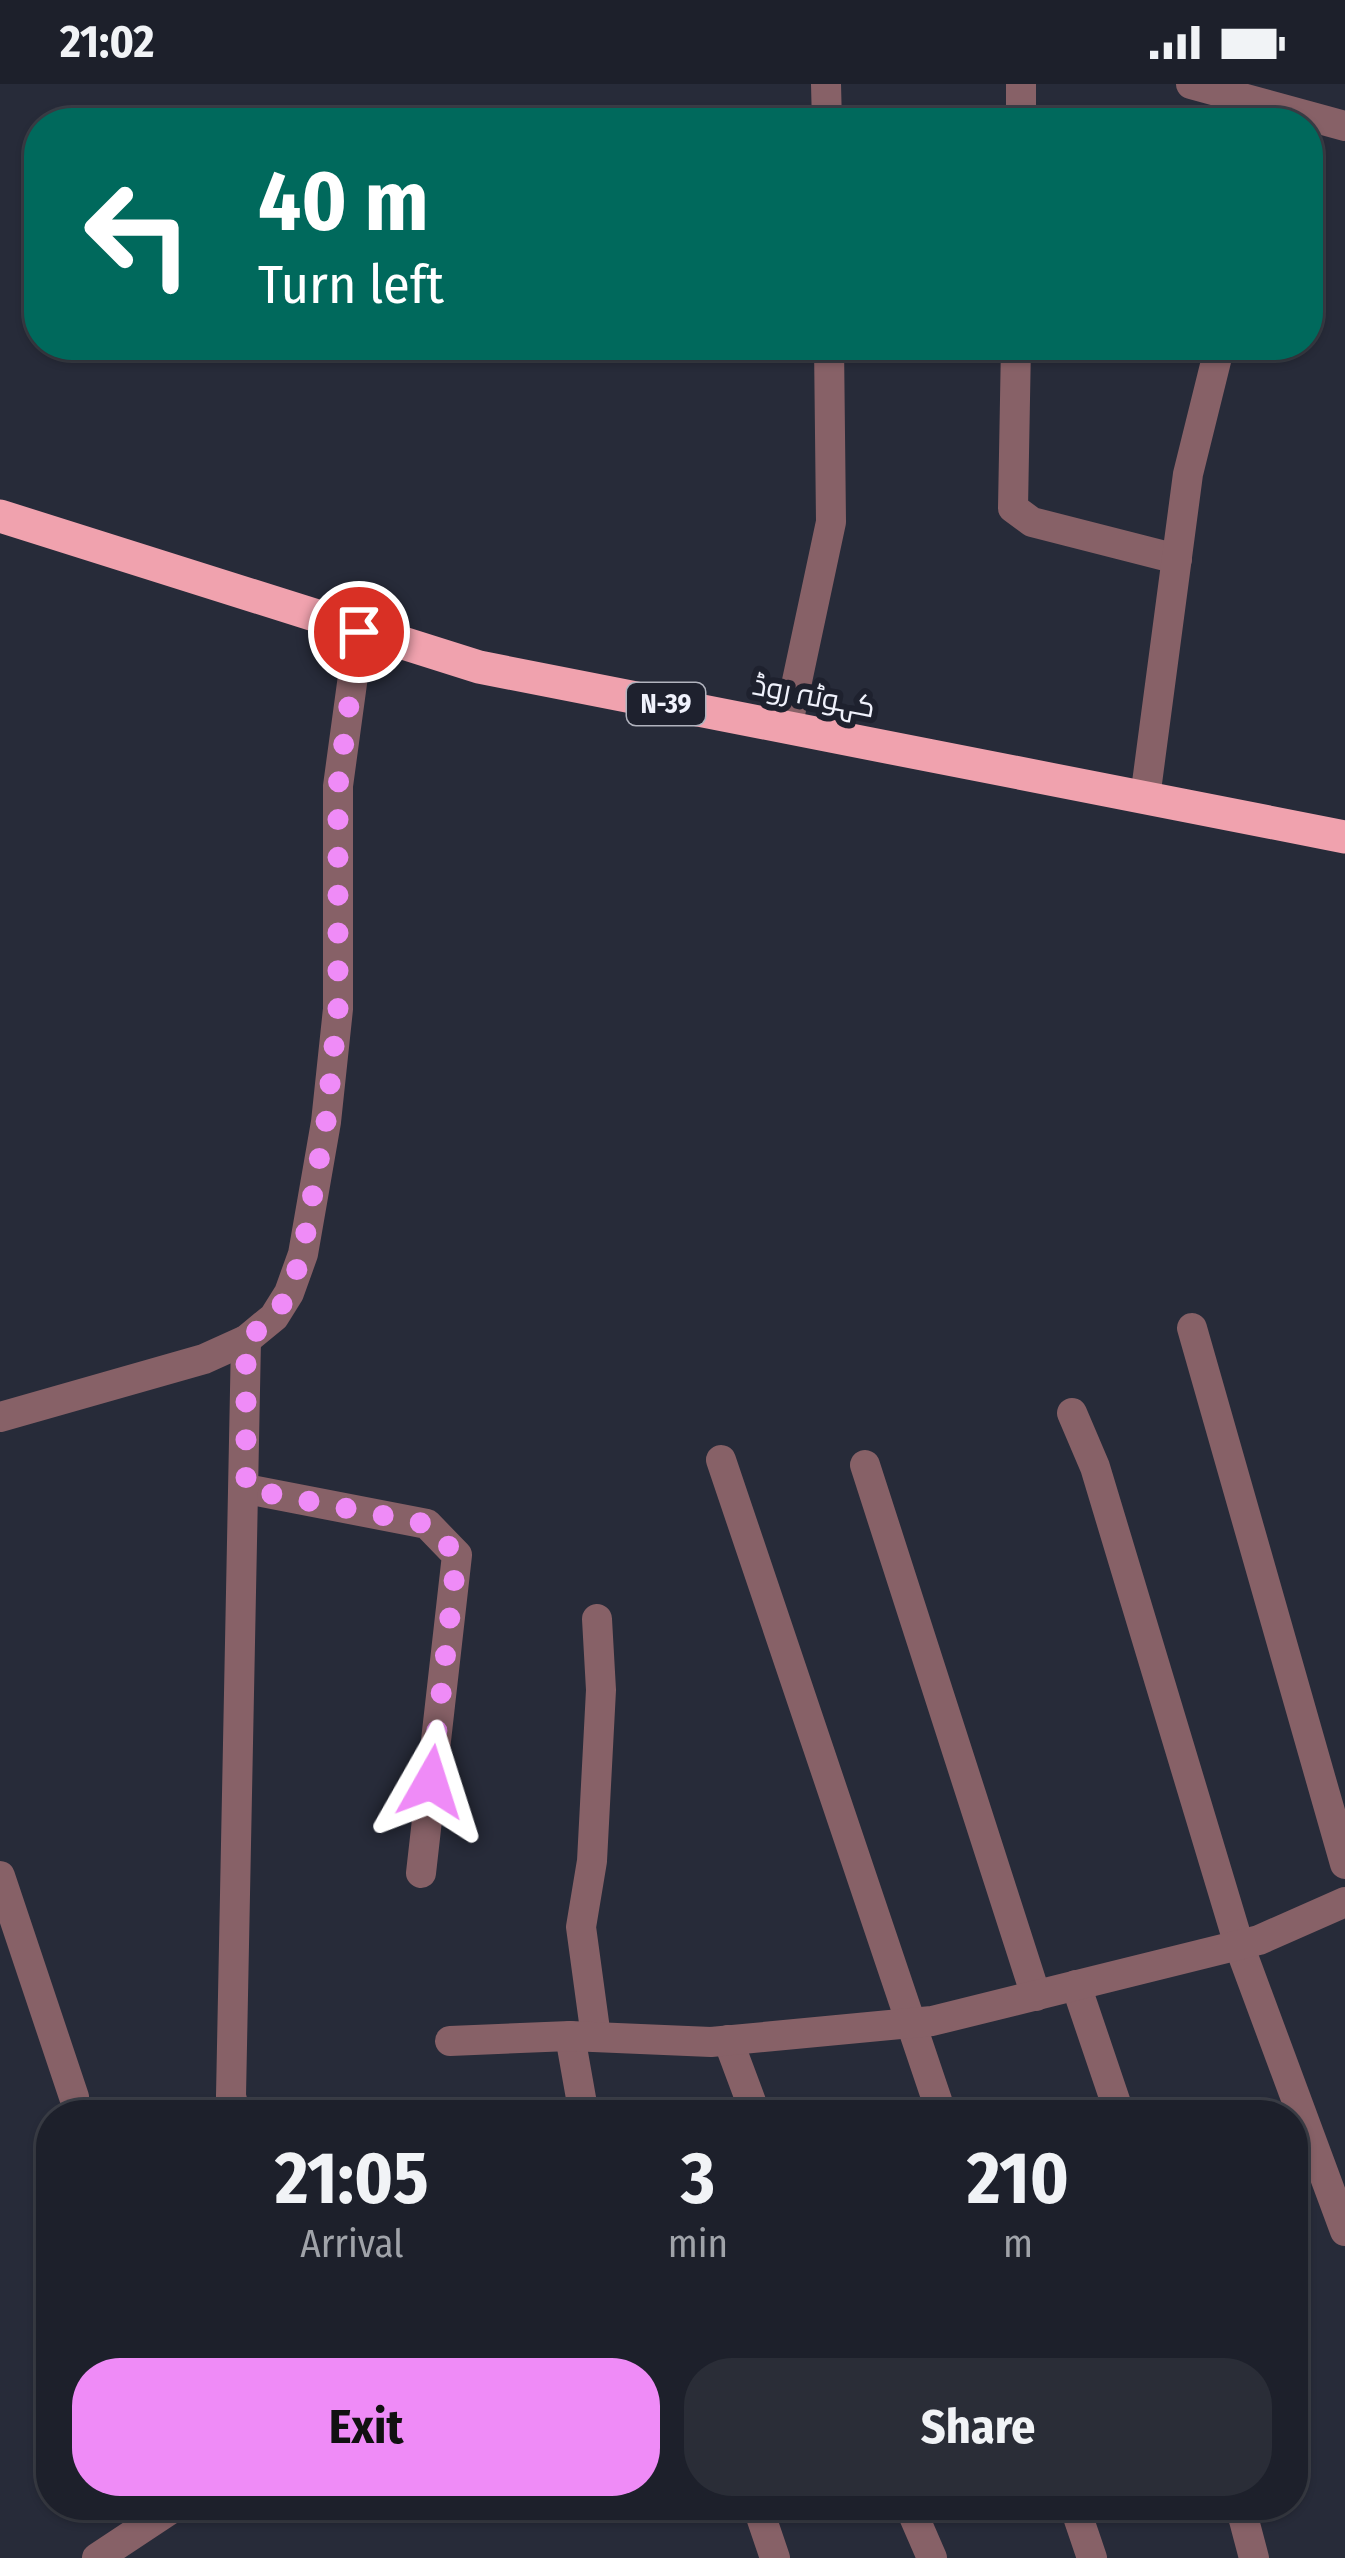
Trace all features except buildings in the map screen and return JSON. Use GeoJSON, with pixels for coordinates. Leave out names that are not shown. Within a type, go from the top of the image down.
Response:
{"type":"FeatureCollection","features":[{"type":"Feature","properties":{"kind":"highway","name":"کہوٹہ روڈ"},"geometry":{"type":"LineString","coordinates":[[0,516],[479,667],[1345,837]]}},
{"type":"Feature","properties":{"kind":"street"},"geometry":{"type":"LineString","coordinates":[[1191,84],[1279,108]]}},
{"type":"Feature","properties":{"kind":"street"},"geometry":{"type":"LineString","coordinates":[[787,728],[831,523],[829,360]]}},
{"type":"Feature","properties":{"kind":"street"},"geometry":{"type":"LineString","coordinates":[[1016,360],[1013,508],[1032,522],[1177,560]]}},
{"type":"Feature","properties":{"kind":"street"},"geometry":{"type":"LineString","coordinates":[[1145,798],[1188,474],[1216,360]]}},
{"type":"Feature","properties":{"kind":"street"},"geometry":{"type":"LineString","coordinates":[[0,1417],[204,1359],[246,1340],[274,1317],[289,1293],[302,1254],[326,1122],[338,1009],[338,786],[359,632]]}},
{"type":"Feature","properties":{"kind":"street"},"geometry":{"type":"LineString","coordinates":[[1192,1328],[1345,1864]]}},
{"type":"Feature","properties":{"kind":"street"},"geometry":{"type":"LineString","coordinates":[[232,2100],[246,1340]]}},
{"type":"Feature","properties":{"kind":"street"},"geometry":{"type":"LineString","coordinates":[[1072,1413],[1095,1467],[1239,1945],[1296,2100]]}},
{"type":"Feature","properties":{"kind":"street"},"geometry":{"type":"LineString","coordinates":[[721,1460],[937,2100]]}},
{"type":"Feature","properties":{"kind":"street"},"geometry":{"type":"LineString","coordinates":[[865,1465],[1036,1996]]}},
{"type":"Feature","properties":{"kind":"street"},"geometry":{"type":"LineString","coordinates":[[246,1489],[427,1524],[457,1555],[421,1873]]}},
{"type":"Feature","properties":{"kind":"street"},"geometry":{"type":"LineString","coordinates":[[584,2100],[581,1927],[592,1862],[602,1690],[597,1618]]}},
{"type":"Feature","properties":{"kind":"street"},"geometry":{"type":"LineString","coordinates":[[0,1876],[74,2097]]}},
{"type":"Feature","properties":{"kind":"street"},"geometry":{"type":"LineString","coordinates":[[449,2041],[583,2036],[728,2040],[911,2024],[1239,1945],[1345,1902]]}},
{"type":"Feature","properties":{"kind":"street"},"geometry":{"type":"LineString","coordinates":[[1076,1985],[1115,2100]]}},
{"type":"Feature","properties":{"kind":"street"},"geometry":{"type":"LineString","coordinates":[[728,2040],[750,2100]]}},
{"type":"Feature","properties":{"kind":"street"},"geometry":{"type":"LineString","coordinates":[[1308,2131],[1345,2231]]}},
{"type":"Feature","properties":{"kind":"street"},"geometry":{"type":"LineString","coordinates":[[98,2558],[155,2520]]}},
{"type":"Feature","properties":{"kind":"street"},"geometry":{"type":"LineString","coordinates":[[763,2520],[775,2558]]}},
{"type":"Feature","properties":{"kind":"street"},"geometry":{"type":"LineString","coordinates":[[916,2520],[932,2558]]}},
{"type":"Feature","properties":{"kind":"street"},"geometry":{"type":"LineString","coordinates":[[1079,2520],[1092,2558]]}},
{"type":"Feature","properties":{"kind":"street"},"geometry":{"type":"LineString","coordinates":[[1244,2520],[1253,2558]]}},
{"type":"Feature","properties":{"kind":"route"},"geometry":{"type":"LineString","coordinates":[[359,632],[338,786],[338,1009],[326,1122],[302,1254],[289,1293],[274,1317],[246,1340],[246,1489],[427,1524],[457,1555],[431,1782]]}}]}
